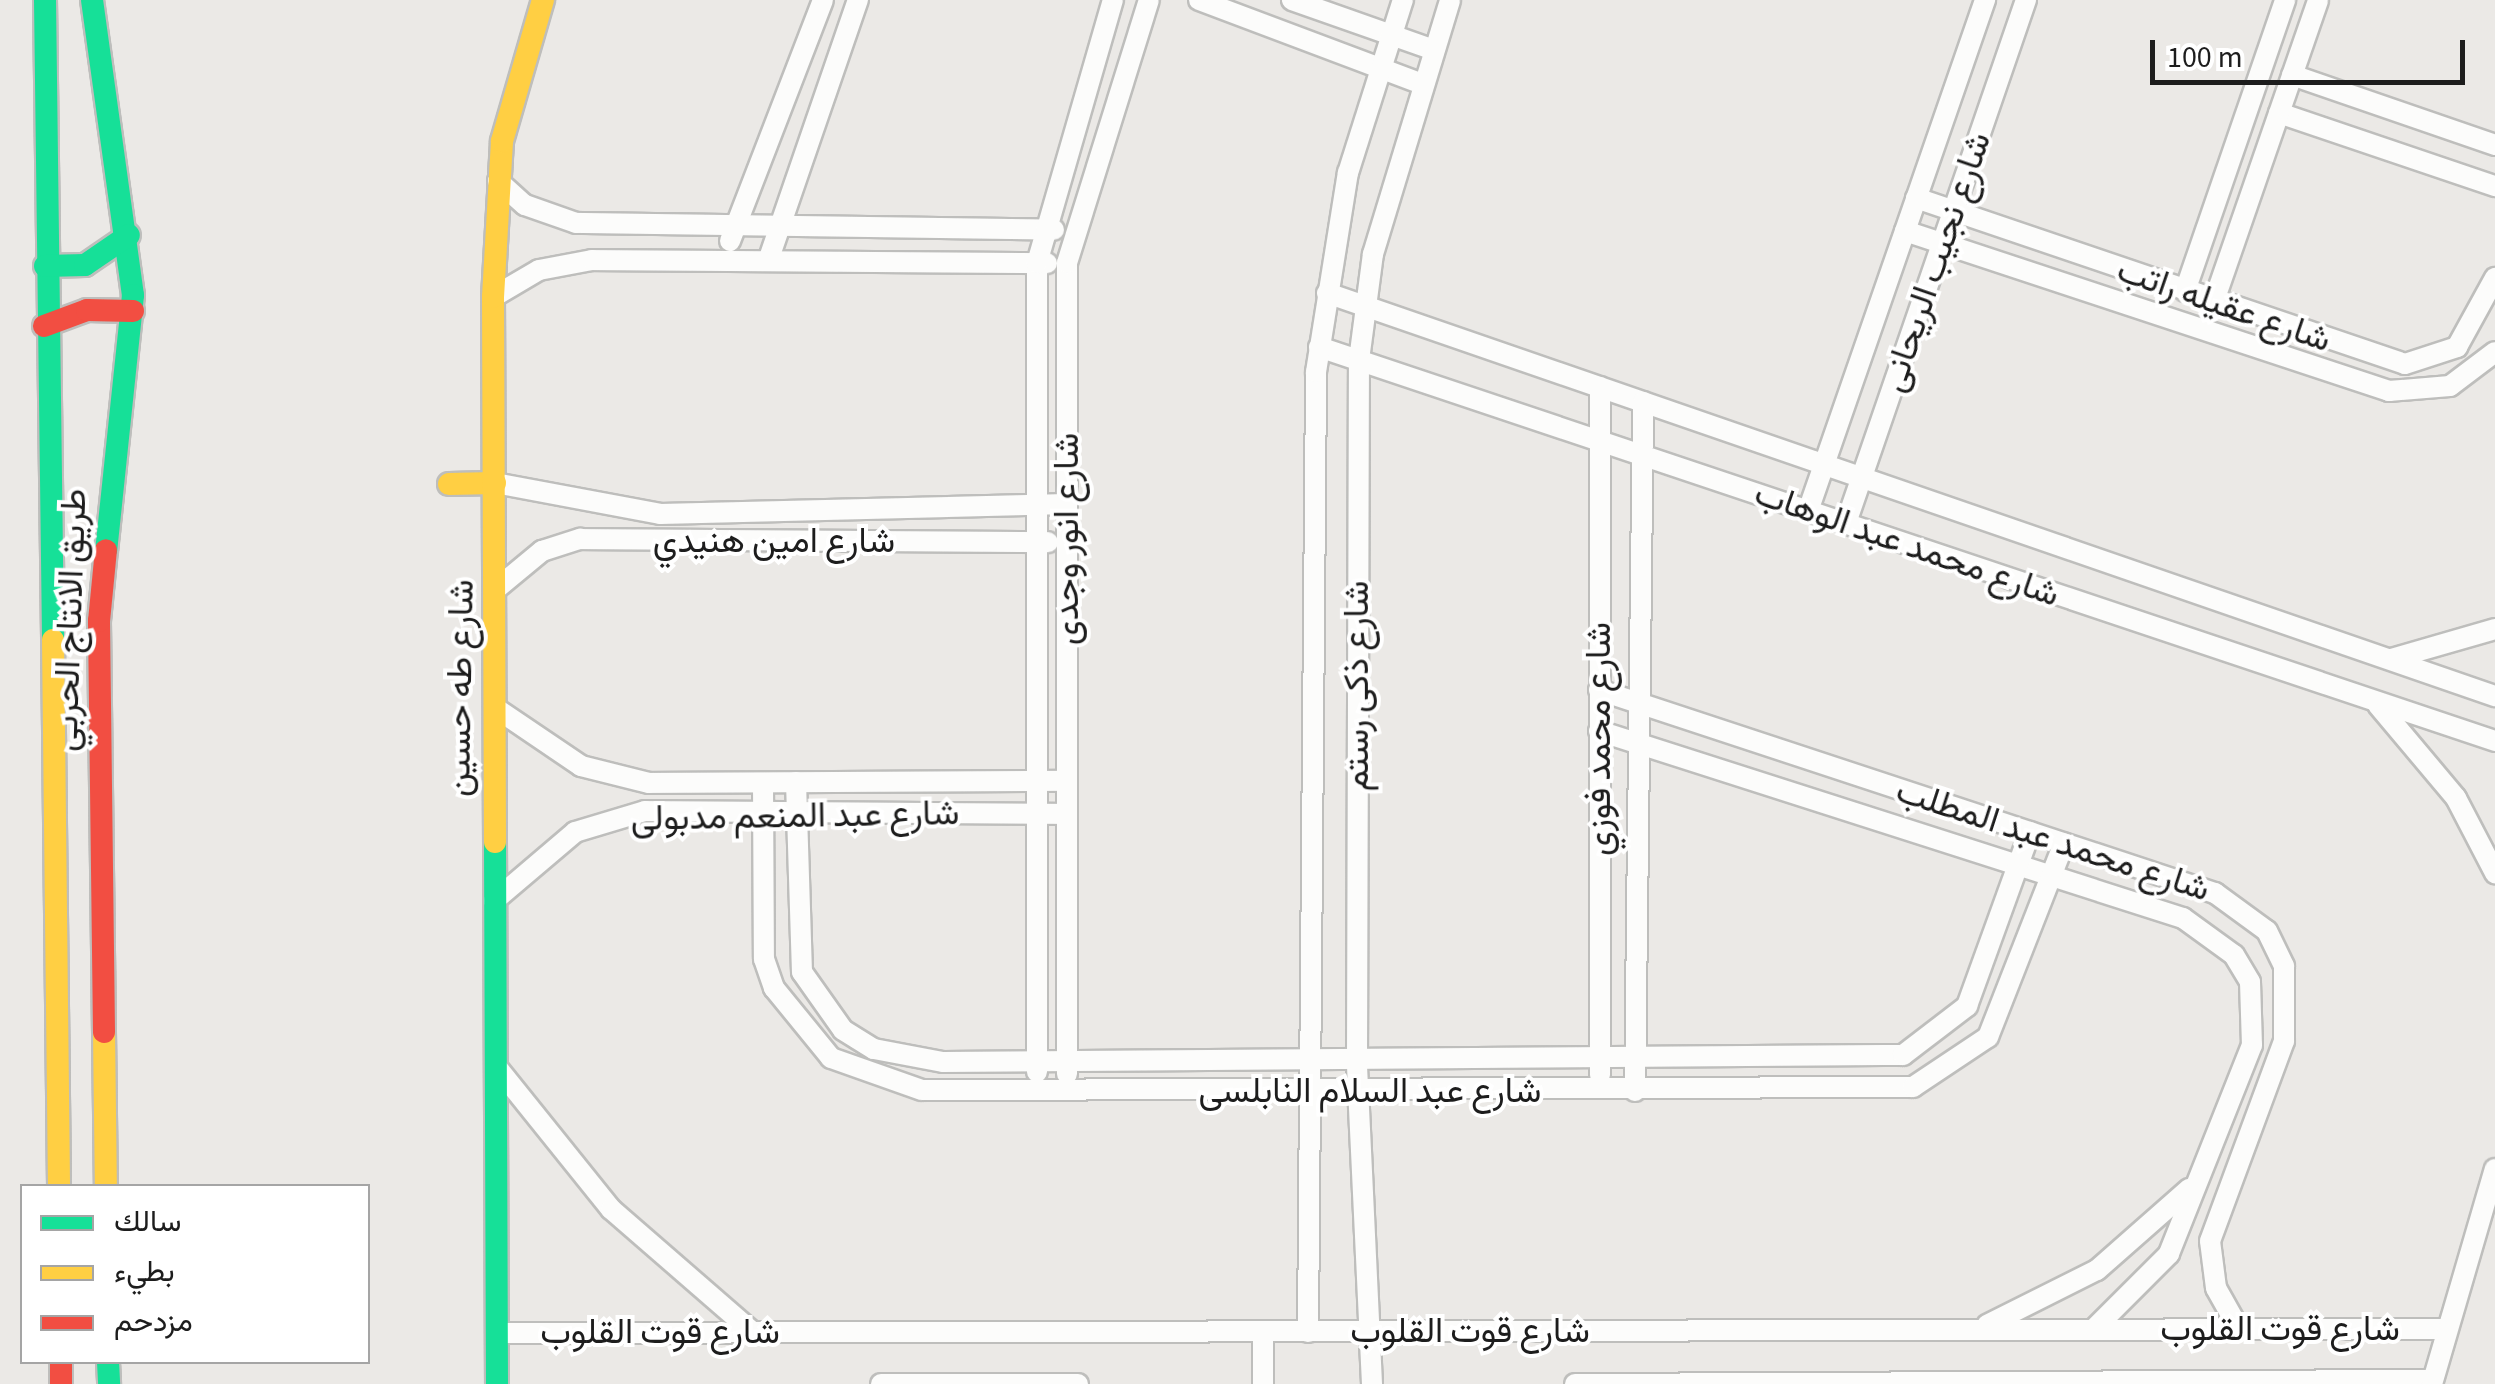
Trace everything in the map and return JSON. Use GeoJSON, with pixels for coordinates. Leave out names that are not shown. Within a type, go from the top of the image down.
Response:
{"type":"FeatureCollection","features":[{"type":"Feature","properties":{"kind":"main road","name":"طريق الانتاج الحربي"},"geometry":{"type":"LineString","coordinates":[[45,0],[44,326],[59,1184]]}},
{"type":"Feature","properties":{"kind":"main road","name":"طريق الانتاج الحربي"},"geometry":{"type":"LineString","coordinates":[[92,0],[129,235],[133,311],[100,588],[106,1184]]}},
{"type":"Feature","properties":{"kind":"main road","name":"شارع طه حسين"},"geometry":{"type":"LineString","coordinates":[[497,1384],[492,298],[498,181],[543,0]]}},
{"type":"Feature","properties":{"kind":"main road"},"geometry":{"type":"LineString","coordinates":[[45,266],[85,265],[129,235]]}},
{"type":"Feature","properties":{"kind":"main road"},"geometry":{"type":"LineString","coordinates":[[44,326],[86,310],[133,311]]}},
{"type":"Feature","properties":{"kind":"main road"},"geometry":{"type":"LineString","coordinates":[[449,484],[495,483]]}},
{"type":"Feature","properties":{"kind":"street"},"geometry":{"type":"LineString","coordinates":[[721,261],[822,0]]}},
{"type":"Feature","properties":{"kind":"street"},"geometry":{"type":"LineString","coordinates":[[768,261],[858,0]]}},
{"type":"Feature","properties":{"kind":"street","name":"شارع انور وجدى"},"geometry":{"type":"LineString","coordinates":[[1037,1090],[1038,263],[1042,230],[1112,0]]}},
{"type":"Feature","properties":{"kind":"street","name":"شارع انور وجدى"},"geometry":{"type":"LineString","coordinates":[[1067,1090],[1067,263],[1071,230],[1149,0]]}},
{"type":"Feature","properties":{"kind":"street"},"geometry":{"type":"LineString","coordinates":[[1199,0],[1423,84]]}},
{"type":"Feature","properties":{"kind":"street"},"geometry":{"type":"LineString","coordinates":[[1292,0],[1434,50]]}},
{"type":"Feature","properties":{"kind":"street","name":"شارع ذكى رستم"},"geometry":{"type":"LineString","coordinates":[[1308,1332],[1319,347],[1327,292],[1380,68],[1402,0]]}},
{"type":"Feature","properties":{"kind":"street","name":"شارع ذكى رستم"},"geometry":{"type":"LineString","coordinates":[[1372,1384],[1357,1062],[1359,360],[1364,306],[1423,84],[1450,0]]}},
{"type":"Feature","properties":{"kind":"street","name":"شارع نجيب الريحانى"},"geometry":{"type":"LineString","coordinates":[[1808,511],[1985,0]]}},
{"type":"Feature","properties":{"kind":"street","name":"شارع نجيب الريحانى"},"geometry":{"type":"LineString","coordinates":[[1846,524],[2026,0]]}},
{"type":"Feature","properties":{"kind":"street"},"geometry":{"type":"LineString","coordinates":[[2185,291],[2285,0]]}},
{"type":"Feature","properties":{"kind":"street"},"geometry":{"type":"LineString","coordinates":[[2214,301],[2318,0]]}},
{"type":"Feature","properties":{"kind":"street"},"geometry":{"type":"LineString","coordinates":[[2292,75],[2495,145]]}},
{"type":"Feature","properties":{"kind":"street"},"geometry":{"type":"LineString","coordinates":[[2279,113],[2495,186]]}},
{"type":"Feature","properties":{"kind":"street"},"geometry":{"type":"LineString","coordinates":[[498,181],[558,220],[735,230],[1071,230]]}},
{"type":"Feature","properties":{"kind":"street","name":"شارع عقيله راتب"},"geometry":{"type":"LineString","coordinates":[[1916,198],[2405,364],[2457,347],[2495,278]]}},
{"type":"Feature","properties":{"kind":"street","name":"شارع عقيله راتب"},"geometry":{"type":"LineString","coordinates":[[1905,231],[2389,392],[2450,386],[2495,352]]}},
{"type":"Feature","properties":{"kind":"street"},"geometry":{"type":"LineString","coordinates":[[492,298],[574,262],[1067,263]]}},
{"type":"Feature","properties":{"kind":"street","name":"شارع محمد عبد الوهاب"},"geometry":{"type":"LineString","coordinates":[[1327,292],[2495,696]]}},
{"type":"Feature","properties":{"kind":"street","name":"شارع محمد عبد الوهاب"},"geometry":{"type":"LineString","coordinates":[[1319,347],[2495,741]]}},
{"type":"Feature","properties":{"kind":"street","name":"شارع محمد فوزي"},"geometry":{"type":"LineString","coordinates":[[1600,387],[1600,1091]]}},
{"type":"Feature","properties":{"kind":"street","name":"شارع محمد فوزي"},"geometry":{"type":"LineString","coordinates":[[1635,1091],[1643,402]]}},
{"type":"Feature","properties":{"kind":"street","name":"شارع امين هنيدي"},"geometry":{"type":"LineString","coordinates":[[495,483],[660,514],[1067,504]]}},
{"type":"Feature","properties":{"kind":"street","name":"شارع امين هنيدي"},"geometry":{"type":"LineString","coordinates":[[496,589],[542,551],[580,539],[1067,542]]}},
{"type":"Feature","properties":{"kind":"street"},"geometry":{"type":"LineString","coordinates":[[2390,660],[2495,630]]}},
{"type":"Feature","properties":{"kind":"street","name":"شارع محمد عبد المطلب"},"geometry":{"type":"LineString","coordinates":[[1599,690],[2239,904],[2284,966],[2284,1042],[2210,1241],[2216,1288],[2239,1329]]}},
{"type":"Feature","properties":{"kind":"street"},"geometry":{"type":"LineString","coordinates":[[2373,700],[2456,798],[2495,873]]}},
{"type":"Feature","properties":{"kind":"street","name":"شارع عبد المنعم مدبولى"},"geometry":{"type":"LineString","coordinates":[[494,707],[550,750],[614,777],[763,782],[1067,781]]}},
{"type":"Feature","properties":{"kind":"street","name":"شارع محمد عبد المطلب"},"geometry":{"type":"LineString","coordinates":[[1600,731],[2212,932],[2250,982],[2252,1045],[2169,1254],[2093,1330]]}},
{"type":"Feature","properties":{"kind":"street","name":"شارع عبد السلام النابلسى"},"geometry":{"type":"LineString","coordinates":[[763,782],[764,959],[808,1038],[886,1085],[1037,1090],[1870,1092],[1941,1076],[1988,1037],[2003,1011],[2064,843]]}},
{"type":"Feature","properties":{"kind":"street","name":"شارع عبد السلام النابلسى"},"geometry":{"type":"LineString","coordinates":[[796,782],[794,938],[819,1004],[844,1030],[908,1060],[1876,1061],[1928,1044],[1980,982],[2030,832]]}},
{"type":"Feature","properties":{"kind":"street","name":"شارع عبد المنعم مدبولى"},"geometry":{"type":"LineString","coordinates":[[492,902],[544,850],[609,819],[764,812],[1067,814]]}},
{"type":"Feature","properties":{"kind":"street"},"geometry":{"type":"LineString","coordinates":[[496,1065],[611,1209],[750,1330]]}},
{"type":"Feature","properties":{"kind":"street"},"geometry":{"type":"LineString","coordinates":[[2432,1382],[2442,1329],[2495,1169]]}},
{"type":"Feature","properties":{"kind":"street"},"geometry":{"type":"LineString","coordinates":[[1976,1329],[2097,1270],[2197,1181]]}},
{"type":"Feature","properties":{"kind":"street","name":"شارع قوت القلوب"},"geometry":{"type":"LineString","coordinates":[[497,1334],[750,1330],[2442,1329]]}},
{"type":"Feature","properties":{"kind":"street"},"geometry":{"type":"LineString","coordinates":[[1263,1332],[1264,1384]]}},
{"type":"Feature","properties":{"kind":"street","name":"شارع قوت القلوب"},"geometry":{"type":"LineString","coordinates":[[1574,1384],[2432,1382]]}},
{"type":"Feature","properties":{"kind":"street"},"geometry":{"type":"LineString","coordinates":[[881,1384],[1078,1384]]}},
{"type":"Feature","properties":{"kind":"traffic: fast"},"geometry":{"type":"LineString","coordinates":[[45,0],[53,640]]}},
{"type":"Feature","properties":{"kind":"traffic: fast"},"geometry":{"type":"LineString","coordinates":[[92,0],[133,295],[106,550]]}},
{"type":"Feature","properties":{"kind":"traffic: fast"},"geometry":{"type":"LineString","coordinates":[[45,266],[85,265],[129,235]]}},
{"type":"Feature","properties":{"kind":"traffic: fast"},"geometry":{"type":"LineString","coordinates":[[495,842],[497,1384]]}},
{"type":"Feature","properties":{"kind":"traffic: fast"},"geometry":{"type":"LineString","coordinates":[[108,1364],[109,1384]]}},
{"type":"Feature","properties":{"kind":"traffic: slow"},"geometry":{"type":"LineString","coordinates":[[495,842],[493,297],[502,141],[543,0]]}},
{"type":"Feature","properties":{"kind":"traffic: slow"},"geometry":{"type":"LineString","coordinates":[[449,484],[495,483]]}},
{"type":"Feature","properties":{"kind":"traffic: slow"},"geometry":{"type":"LineString","coordinates":[[53,640],[59,1184]]}},
{"type":"Feature","properties":{"kind":"traffic: slow"},"geometry":{"type":"LineString","coordinates":[[104,1032],[106,1184]]}},
{"type":"Feature","properties":{"kind":"traffic: jam"},"geometry":{"type":"LineString","coordinates":[[44,326],[87,310],[133,311]]}},
{"type":"Feature","properties":{"kind":"traffic: jam"},"geometry":{"type":"LineString","coordinates":[[104,1032],[99,621],[106,550]]}},
{"type":"Feature","properties":{"kind":"traffic: jam"},"geometry":{"type":"LineString","coordinates":[[61,1364],[61,1384]]}}]}
